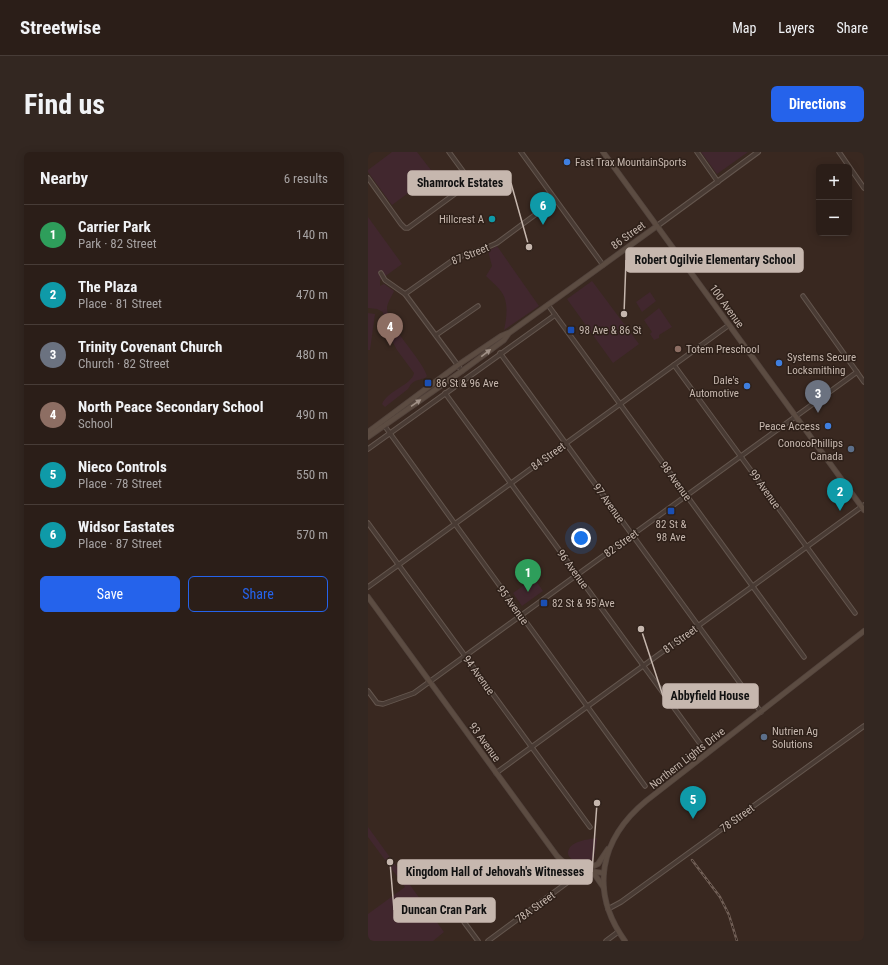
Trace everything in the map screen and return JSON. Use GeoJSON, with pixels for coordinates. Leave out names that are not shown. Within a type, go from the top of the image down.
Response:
{"type":"FeatureCollection","features":[{"type":"Feature","properties":{"kind":"main road","name":"100 Avenue"},"geometry":{"type":"LineString","coordinates":[[603,152],[863,508]]}},
{"type":"Feature","properties":{"kind":"main road","name":"86 Street"},"geometry":{"type":"LineString","coordinates":[[368,437],[458,365],[501,336],[509,333],[657,226]]}},
{"type":"Feature","properties":{"kind":"main road","name":"86 Street"},"geometry":{"type":"LineString","coordinates":[[368,432],[384,424],[462,371],[504,340],[509,333]]}},
{"type":"Feature","properties":{"kind":"main road","name":"93 Avenue"},"geometry":{"type":"LineString","coordinates":[[368,597],[557,856],[564,863],[575,868],[584,871],[604,873]]}},
{"type":"Feature","properties":{"kind":"main road","name":"Northern Lights Drive"},"geometry":{"type":"LineString","coordinates":[[625,941],[611,919],[604,888],[606,859],[612,841],[621,826],[637,809],[864,631]]}},
{"type":"Feature","properties":{"kind":"main road"},"geometry":{"type":"LineString","coordinates":[[584,871],[598,864],[612,841]]}},
{"type":"Feature","properties":{"kind":"main road"},"geometry":{"type":"LineString","coordinates":[[584,871],[595,875],[604,888]]}},
{"type":"Feature","properties":{"kind":"street"},"geometry":{"type":"LineString","coordinates":[[368,178],[401,224],[406,228],[465,187],[468,181],[448,152]]}},
{"type":"Feature","properties":{"kind":"street"},"geometry":{"type":"LineString","coordinates":[[521,152],[603,265]]}},
{"type":"Feature","properties":{"kind":"street"},"geometry":{"type":"LineString","coordinates":[[696,152],[718,182]]}},
{"type":"Feature","properties":{"kind":"street","name":"86 Street"},"geometry":{"type":"LineString","coordinates":[[657,226],[758,152]]}},
{"type":"Feature","properties":{"kind":"street"},"geometry":{"type":"LineString","coordinates":[[839,152],[864,188]]}},
{"type":"Feature","properties":{"kind":"street","name":"87 Street"},"geometry":{"type":"LineString","coordinates":[[405,294],[456,258],[488,247],[497,242],[555,200]]}},
{"type":"Feature","properties":{"kind":"street"},"geometry":{"type":"LineString","coordinates":[[381,273],[385,280],[405,294],[462,371]]}},
{"type":"Feature","properties":{"kind":"street"},"geometry":{"type":"LineString","coordinates":[[803,296],[864,382]]}},
{"type":"Feature","properties":{"kind":"street","name":"98 Avenue"},"geometry":{"type":"LineString","coordinates":[[548,305],[804,657]]}},
{"type":"Feature","properties":{"kind":"street"},"geometry":{"type":"LineString","coordinates":[[436,335],[478,306]]}},
{"type":"Feature","properties":{"kind":"street"},"geometry":{"type":"LineString","coordinates":[[368,449],[555,315]]}},
{"type":"Feature","properties":{"kind":"street","name":"84 Street"},"geometry":{"type":"LineString","coordinates":[[368,587],[729,325]]}},
{"type":"Feature","properties":{"kind":"street","name":"97 Avenue"},"geometry":{"type":"LineString","coordinates":[[500,353],[761,712]]}},
{"type":"Feature","properties":{"kind":"street","name":"99 Avenue"},"geometry":{"type":"LineString","coordinates":[[674,364],[856,613]]}},
{"type":"Feature","properties":{"kind":"street","name":"82 Street"},"geometry":{"type":"LineString","coordinates":[[368,691],[375,701],[380,704],[411,695],[857,372]]}},
{"type":"Feature","properties":{"kind":"street","name":"96 Avenue"},"geometry":{"type":"LineString","coordinates":[[445,393],[701,745]]}},
{"type":"Feature","properties":{"kind":"street","name":"95 Avenue"},"geometry":{"type":"LineString","coordinates":[[384,424],[389,434],[645,786]]}},
{"type":"Feature","properties":{"kind":"street","name":"81 Street"},"geometry":{"type":"LineString","coordinates":[[496,773],[863,508]]}},
{"type":"Feature","properties":{"kind":"street","name":"94 Avenue"},"geometry":{"type":"LineString","coordinates":[[368,523],[590,827]]}},
{"type":"Feature","properties":{"kind":"street","name":"78 Street"},"geometry":{"type":"LineString","coordinates":[[608,909],[621,902],[864,726]]}},
{"type":"Feature","properties":{"kind":"street","name":"78A Street"},"geometry":{"type":"LineString","coordinates":[[488,941],[568,882],[575,868]]}},
{"type":"Feature","properties":{"kind":"street"},"geometry":{"type":"LineString","coordinates":[[464,922],[478,941]]}},
{"type":"Feature","properties":{"kind":"street"},"geometry":{"type":"LineString","coordinates":[[606,941],[618,932]]}},
{"type":"Feature","properties":{"kind":"shaded area"},"geometry":{"type":"Polygon","coordinates":[[[392,152],[417,152],[434,174],[392,205],[368,170],[392,152]]]}},
{"type":"Feature","properties":{"kind":"shaded area"},"geometry":{"type":"Polygon","coordinates":[[[701,152],[748,152],[717,174],[701,152]]]}},
{"type":"Feature","properties":{"kind":"shaded area"},"geometry":{"type":"Polygon","coordinates":[[[368,217],[402,264],[380,280],[380,286],[384,284],[394,291],[387,306],[388,315],[392,324],[424,368],[427,376],[415,381],[408,389],[385,407],[382,404],[385,399],[409,381],[414,373],[397,350],[390,337],[383,332],[383,312],[377,309],[368,308],[368,217]]]}},
{"type":"Feature","properties":{"kind":"shaded area"},"geometry":{"type":"Polygon","coordinates":[[[497,246],[539,306],[504,330],[506,320],[505,299],[500,290],[486,276],[492,266],[488,251],[497,246]]]}},
{"type":"Feature","properties":{"kind":"shaded area"},"geometry":{"type":"Polygon","coordinates":[[[592,281],[639,344],[613,363],[567,299],[592,281]]]}},
{"type":"Feature","properties":{"kind":"shaded area"},"geometry":{"type":"Polygon","coordinates":[[[650,292],[656,301],[642,312],[636,302],[650,292]]]}},
{"type":"Feature","properties":{"kind":"shaded area"},"geometry":{"type":"Polygon","coordinates":[[[659,308],[672,327],[659,335],[659,338],[654,340],[650,334],[652,332],[644,320],[659,308]]]}},
{"type":"Feature","properties":{"kind":"shaded area"},"geometry":{"type":"Polygon","coordinates":[[[368,313],[375,314],[370,350],[368,350],[368,313]]]}},
{"type":"Feature","properties":{"kind":"shaded area"},"geometry":{"type":"Polygon","coordinates":[[[534,578],[543,591],[522,606],[513,593],[534,578]]]}},
{"type":"Feature","properties":{"kind":"shaded area"},"geometry":{"type":"Polygon","coordinates":[[[368,827],[444,932],[433,941],[368,941],[368,914],[405,887],[368,837],[368,827]]]}},
{"type":"Feature","properties":{"kind":"shaded area"},"geometry":{"type":"Polygon","coordinates":[[[597,838],[594,859],[586,862],[579,862],[570,858],[568,852],[571,846],[582,841],[597,838]]]}},
{"type":"Feature","properties":{"kind":"railway"},"geometry":{"type":"LineString","coordinates":[[692,860],[720,897],[729,915],[737,941]]}},
{"type":"Feature","properties":{"kind":"place","name":"Fast Trax MountainSports"},"geometry":{"type":"Point","coordinates":[567,162]}},
{"type":"Feature","properties":{"kind":"place","name":"Hillcrest A"},"geometry":{"type":"Point","coordinates":[492,219]}},
{"type":"Feature","properties":{"kind":"place","name":"Widsor Eastates"},"geometry":{"type":"Point","coordinates":[543,225]}},
{"type":"Feature","properties":{"kind":"place","name":"Shamrock Estates"},"geometry":{"type":"Point","coordinates":[529,247]}},
{"type":"Feature","properties":{"kind":"place","name":"Robert Ogilvie Elementary School"},"geometry":{"type":"Point","coordinates":[624,314]}},
{"type":"Feature","properties":{"kind":"place","name":"98 Ave & 86 St"},"geometry":{"type":"Point","coordinates":[571,330]}},
{"type":"Feature","properties":{"kind":"place","name":"North Peace Secondary School"},"geometry":{"type":"Point","coordinates":[390,346]}},
{"type":"Feature","properties":{"kind":"place","name":"Totem Preschool"},"geometry":{"type":"Point","coordinates":[678,349]}},
{"type":"Feature","properties":{"kind":"place","name":"Systems Secure Locksmithing"},"geometry":{"type":"Point","coordinates":[779,363]}},
{"type":"Feature","properties":{"kind":"place","name":"86 St & 96 Ave"},"geometry":{"type":"Point","coordinates":[428,383]}},
{"type":"Feature","properties":{"kind":"place","name":"Dale's Automotive"},"geometry":{"type":"Point","coordinates":[747,386]}},
{"type":"Feature","properties":{"kind":"place","name":"Trinity Covenant Church"},"geometry":{"type":"Point","coordinates":[818,413]}},
{"type":"Feature","properties":{"kind":"place","name":"Peace Access"},"geometry":{"type":"Point","coordinates":[828,426]}},
{"type":"Feature","properties":{"kind":"place","name":"ConocoPhillips Canada"},"geometry":{"type":"Point","coordinates":[851,449]}},
{"type":"Feature","properties":{"kind":"place","name":"82 St & 98 Ave"},"geometry":{"type":"Point","coordinates":[671,511]}},
{"type":"Feature","properties":{"kind":"place","name":"The Plaza"},"geometry":{"type":"Point","coordinates":[840,511]}},
{"type":"Feature","properties":{"kind":"place","name":"Carrier Park"},"geometry":{"type":"Point","coordinates":[528,592]}},
{"type":"Feature","properties":{"kind":"place","name":"82 St & 95 Ave"},"geometry":{"type":"Point","coordinates":[544,603]}},
{"type":"Feature","properties":{"kind":"place","name":"Abbyfield House"},"geometry":{"type":"Point","coordinates":[641,629]}},
{"type":"Feature","properties":{"kind":"place","name":"Nutrien Ag Solutions"},"geometry":{"type":"Point","coordinates":[764,737]}},
{"type":"Feature","properties":{"kind":"place","name":"Kingdom Hall of Jehovah's Witnesses"},"geometry":{"type":"Point","coordinates":[597,803]}},
{"type":"Feature","properties":{"kind":"place","name":"Nieco Controls"},"geometry":{"type":"Point","coordinates":[693,819]}},
{"type":"Feature","properties":{"kind":"place","name":"Duncan Cran Park"},"geometry":{"type":"Point","coordinates":[390,862]}}]}
